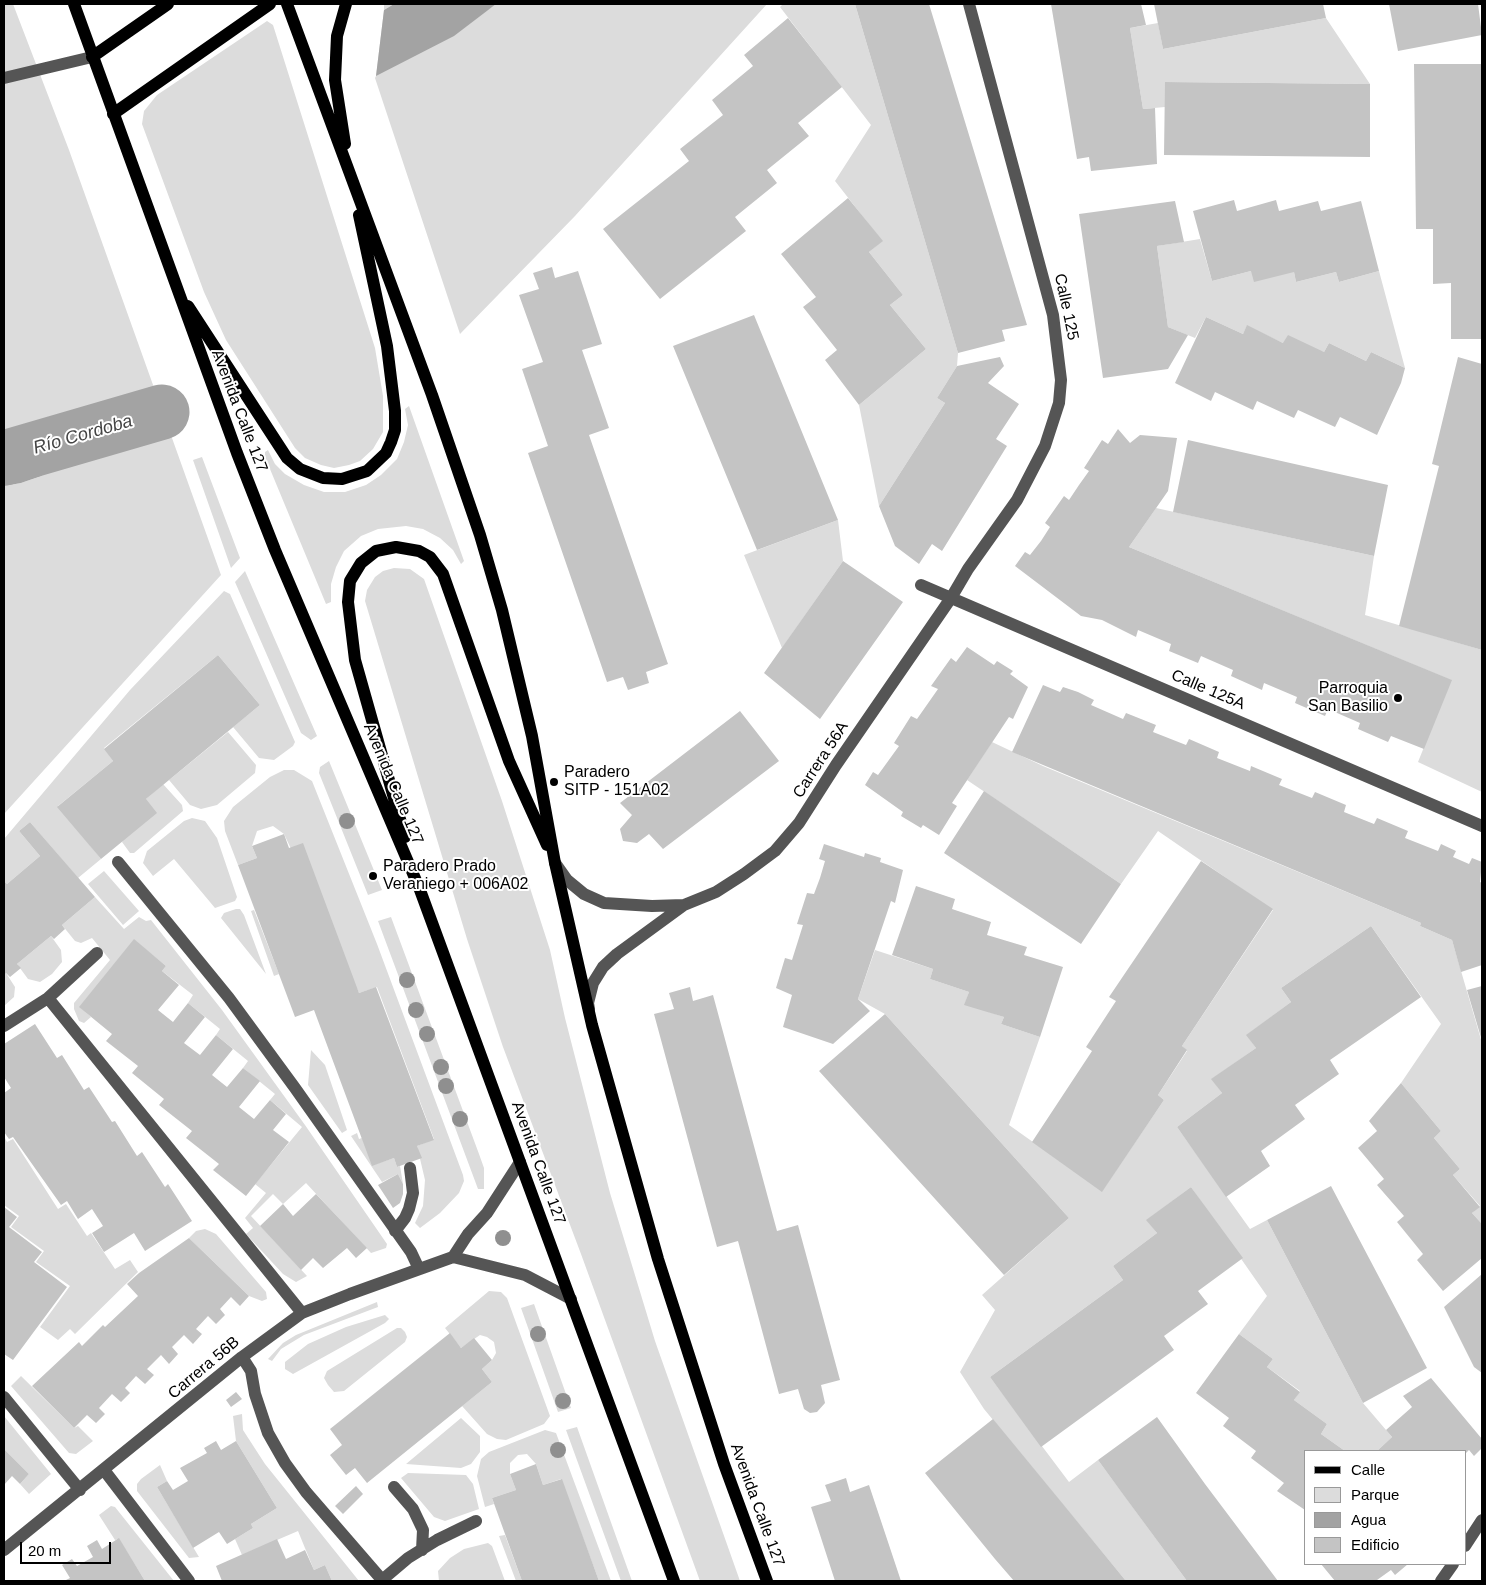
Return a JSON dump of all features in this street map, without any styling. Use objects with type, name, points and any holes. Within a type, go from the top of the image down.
[{"type":"main road","name":"Avenida Calle 127","points":[[74,4],[175,285],[275,550],[420,890],[674,1581]]},
{"type":"main road","points":[[92,57],[168,4]]},
{"type":"main road","points":[[113,114],[270,4]]},
{"type":"main road","name":"Avenida Calle 127","points":[[287,4],[432,395],[480,535],[502,610],[532,736],[555,863],[592,1025],[658,1259],[724,1464],[767,1581]]},
{"type":"main road","points":[[175,285],[287,458],[300,469],[323,478],[342,479],[367,471],[386,453],[395,430],[395,411],[387,346],[350,174],[335,80],[337,36],[346,4]]},
{"type":"main road","points":[[420,890],[355,660],[350,628],[348,602],[350,581],[361,563],[368,556],[383,549],[396,547],[419,551],[430,557],[443,574],[509,761],[555,863]]},
{"type":"street","name":"Calle 125","points":[[951,598],[968,569],[1017,500],[1045,446],[1059,403],[1062,380],[1053,316],[969,4]]},
{"type":"street","points":[[4,78],[92,57]]},
{"type":"street","name":"Calle 125A","points":[[921,585],[1482,826]]},
{"type":"street","name":"Carrera 56A","points":[[592,1025],[588,1003],[593,983],[603,967],[634,939],[684,905],[716,892],[775,851],[793,830],[951,598]]},
{"type":"street","points":[[118,862],[234,1006],[395,1231],[420,1269]]},
{"type":"street","name":"Carrera 56A","points":[[555,863],[567,880],[584,894],[604,903],[652,906],[684,905]]},
{"type":"street","points":[[4,1026],[48,998],[97,953]]},
{"type":"street","points":[[48,998],[302,1314]]},
{"type":"street","points":[[520,1162],[487,1214],[468,1234],[453,1258],[525,1275],[571,1299]]},
{"type":"street","points":[[395,1231],[405,1218],[413,1194],[410,1168]]},
{"type":"street","name":"Carrera 56B","points":[[4,1550],[242,1357],[302,1314],[453,1258]]},
{"type":"street","points":[[242,1357],[251,1371],[255,1394],[268,1433],[285,1463],[306,1492],[382,1581],[422,1550],[449,1533],[476,1521]]},
{"type":"street","points":[[4,1396],[80,1490]]},
{"type":"street","points":[[104,1470],[189,1581]]},
{"type":"street","points":[[394,1487],[413,1509],[423,1530],[422,1550]]},
{"type":"street","points":[[1466,1544],[1482,1520]]},
{"type":"street","points":[[1441,1581],[1452,1565]]},
{"type":"green space","points":[[4,4],[13,4],[69,150],[221,575],[4,814],[4,486],[21,483],[41,476],[51,469],[91,460],[166,435],[149,388],[84,420],[18,433],[4,439]]},
{"type":"green space","points":[[384,4],[394,4],[384,10]]},
{"type":"green space","points":[[496,4],[767,4],[575,216],[460,334],[375,78],[384,10],[489,9]]},
{"type":"green space","points":[[783,4],[855,4],[958,353],[957,366],[937,398],[945,403],[879,506],[859,405],[926,349],[890,305],[903,295],[869,252],[882,241],[835,181],[871,125],[780,7]]},
{"type":"green space","points":[[1326,18],[1370,84],[1165,82],[1165,107],[1143,109],[1130,28],[1158,23],[1163,49]]},
{"type":"green space","points":[[267,21],[273,25],[375,348],[383,396],[383,432],[373,449],[360,461],[334,468],[305,458],[295,448],[226,340],[204,292],[142,124],[144,111],[157,95]]},
{"type":"green space","points":[[1200,239],[1212,281],[1251,271],[1294,272],[1296,282],[1336,272],[1339,282],[1379,271],[1405,368],[1371,352],[1366,361],[1329,343],[1324,352],[1283,343],[1247,326],[1243,334],[1206,317],[1195,338],[1168,327],[1157,246]]},
{"type":"green space","points":[[409,406],[464,561],[461,564],[453,550],[440,538],[423,529],[406,526],[378,529],[361,536],[344,551],[336,567],[331,584],[331,602],[326,604],[265,457],[265,452],[268,450],[275,464],[285,474],[304,485],[324,492],[345,492],[366,485],[381,475],[397,459],[408,425],[405,409]]},
{"type":"green space","points":[[202,457],[240,558],[231,568],[193,460]]},
{"type":"green space","points":[[1156,508],[1374,556],[1365,615],[1482,650],[1482,792],[1418,762],[1451,680],[1129,547]]},
{"type":"green space","points":[[838,520],[843,561],[782,648],[744,555]]},
{"type":"green space","points":[[394,568],[410,569],[424,579],[502,801],[550,950],[565,1018],[610,1193],[655,1341],[740,1581],[700,1581],[581,1254],[503,1047],[467,939],[365,601],[367,590],[375,577],[383,571]]},
{"type":"green space","points":[[245,571],[317,736],[311,740],[301,733],[235,582]]},
{"type":"green space","points":[[224,591],[230,594],[295,742],[293,746],[274,760],[259,758],[233,727],[260,705],[218,655],[104,748],[113,761],[58,806],[101,859],[78,878],[30,822],[19,831],[40,856],[7,884],[4,881],[4,839],[130,690]]},
{"type":"green space","points":[[228,732],[256,765],[255,773],[217,805],[201,809],[190,805],[169,780]]},
{"type":"green space","points":[[992,742],[1043,766],[1421,923],[1420,926],[1452,940],[1482,1043],[1482,1224],[1472,1213],[1480,1206],[1453,1175],[1460,1169],[1434,1138],[1441,1131],[1401,1083],[1441,1024],[1371,926],[1281,988],[1291,1002],[1247,1035],[1256,1048],[1212,1079],[1222,1093],[1177,1127],[1250,1229],[1267,1220],[1363,1403],[1392,1437],[1378,1450],[1344,1450],[1321,1434],[1327,1424],[1294,1400],[1300,1391],[1267,1367],[1273,1359],[1239,1334],[1267,1296],[1191,1187],[1147,1220],[1157,1233],[1113,1266],[1123,1280],[990,1377],[1069,1482],[1098,1460],[1187,1581],[1126,1581],[984,1409],[960,1372],[995,1310],[982,1295],[1069,1218],[885,1014],[858,999],[875,950],[933,969],[930,979],[969,992],[965,1004],[1004,1017],[1001,1024],[1040,1037],[1009,1125],[1102,1191],[1164,1100],[1158,1095],[1187,1051],[1182,1046],[1273,910],[1158,831],[1121,884],[967,780]]},
{"type":"green space","points":[[329,761],[382,890],[368,895],[319,773],[320,767]]},
{"type":"green space","points":[[284,770],[294,770],[312,781],[377,944],[463,1175],[464,1181],[459,1193],[440,1213],[420,1228],[415,1223],[423,1206],[425,1180],[417,1146],[434,1139],[377,987],[359,993],[284,834],[273,826],[257,831],[252,846],[257,858],[238,865],[225,831],[224,821],[233,807],[270,777]]},
{"type":"green space","points":[[163,784],[182,805],[183,811],[134,853],[130,853],[122,842],[146,799]]},
{"type":"green space","points":[[192,818],[205,821],[217,838],[237,897],[235,901],[215,908],[174,859],[153,876],[143,863],[147,851],[184,821]]},
{"type":"green space","points":[[104,871],[139,911],[123,925],[88,884]]},
{"type":"green space","points":[[95,897],[124,929],[139,917],[146,921],[151,920],[222,1010],[305,1125],[387,1244],[386,1248],[371,1253],[306,1183],[283,1204],[273,1194],[251,1216],[307,1276],[296,1282],[283,1274],[246,1234],[253,1228],[245,1218],[266,1193],[255,1184],[302,1127],[270,1100],[275,1094],[243,1068],[248,1061],[216,1035],[220,1029],[188,1003],[193,995],[162,971],[166,966],[134,940],[80,1007],[91,1017],[84,1023],[79,1021],[74,1009],[74,1003],[110,960],[92,938],[81,943],[75,941],[62,925]]},
{"type":"green space","points":[[240,909],[244,915],[266,974],[221,918],[224,913]]},
{"type":"green space","points":[[254,910],[279,974],[274,976],[251,911]]},
{"type":"green space","points":[[391,917],[484,1168],[484,1189],[478,1189],[378,921]]},
{"type":"green space","points":[[51,936],[61,950],[62,962],[52,974],[40,982],[28,979],[17,964]]},
{"type":"green space","points":[[6,973],[15,987],[14,997],[4,1006],[4,976]]},
{"type":"green space","points":[[311,1050],[325,1065],[347,1130],[342,1133],[308,1085]]},
{"type":"green space","points":[[357,1133],[359,1139],[362,1138],[373,1165],[394,1158],[397,1167],[400,1166],[403,1184],[398,1174],[382,1182],[351,1136]]},
{"type":"green space","points":[[4,1136],[7,1142],[13,1139],[58,1209],[66,1204],[87,1236],[91,1233],[115,1269],[130,1260],[138,1272],[75,1334],[70,1329],[58,1340],[40,1327],[70,1286],[36,1262],[44,1251],[11,1227],[19,1216],[4,1205]]},
{"type":"green space","points":[[205,1229],[216,1234],[266,1292],[267,1299],[262,1301],[249,1296],[189,1238],[196,1231]]},
{"type":"green space","points":[[489,1291],[501,1292],[507,1298],[550,1416],[544,1424],[506,1440],[497,1439],[487,1434],[462,1406],[492,1382],[482,1369],[492,1360],[496,1353],[494,1342],[480,1335],[461,1348],[445,1328]]},
{"type":"green space","points":[[377,1302],[378,1307],[304,1335],[281,1349],[272,1361],[268,1359],[283,1343],[296,1335]]},
{"type":"green space","points":[[534,1304],[571,1408],[558,1412],[521,1308]]},
{"type":"green space","points":[[385,1315],[389,1319],[385,1323],[293,1374],[285,1369],[285,1362],[308,1344],[346,1327]]},
{"type":"green space","points":[[397,1328],[401,1328],[405,1332],[407,1337],[405,1342],[344,1391],[334,1392],[324,1378],[327,1371]]},
{"type":"green space","points":[[21,1376],[74,1428],[78,1426],[93,1441],[76,1454],[69,1453],[11,1386]]},
{"type":"green space","points":[[242,1414],[243,1430],[265,1464],[359,1581],[332,1581],[325,1565],[314,1570],[298,1531],[242,1555],[235,1539],[253,1528],[251,1524],[277,1508],[236,1441],[233,1416]]},
{"type":"green space","points":[[4,1416],[51,1474],[29,1494],[20,1484],[29,1474],[4,1449]]},
{"type":"green space","points":[[461,1418],[480,1436],[480,1452],[471,1464],[461,1468],[406,1464]]},
{"type":"green space","points":[[577,1427],[632,1581],[621,1581],[566,1430]]},
{"type":"green space","points":[[545,1430],[556,1433],[611,1581],[599,1581],[561,1479],[543,1485],[536,1464],[527,1454],[518,1455],[510,1463],[510,1474],[516,1490],[492,1498],[494,1504],[485,1507],[477,1476],[481,1459],[489,1452]]},
{"type":"green space","points":[[160,1465],[167,1481],[157,1487],[199,1557],[189,1558],[137,1491],[137,1484],[141,1479]]},
{"type":"green space","points":[[408,1473],[466,1475],[473,1484],[479,1509],[445,1521],[434,1517],[401,1478]]},
{"type":"green space","points":[[111,1506],[115,1507],[174,1581],[145,1581],[119,1539],[115,1540],[99,1515]]},
{"type":"green space","points":[[505,1535],[522,1581],[516,1581],[499,1536]]},
{"type":"green space","points":[[488,1543],[492,1546],[505,1581],[439,1581],[438,1571],[450,1558],[464,1549]]},
{"type":"water","points":[[394,4],[496,4],[454,36],[376,76],[384,10]]},
{"type":"water","points":[[149,388],[166,435],[91,460],[51,469],[41,476],[21,483],[4,486],[4,439],[18,433],[84,420]]},
{"type":"building","points":[[855,4],[929,4],[1027,325],[1002,330],[1005,341],[958,353]]},
{"type":"building","points":[[1051,4],[1141,4],[1146,25],[1130,28],[1143,109],[1155,108],[1157,164],[1091,171],[1089,157],[1077,159]]},
{"type":"building","points":[[1154,4],[1323,4],[1326,18],[1163,49]]},
{"type":"building","points":[[1389,4],[1478,4],[1482,35],[1398,51]]},
{"type":"building","points":[[788,18],[842,87],[798,123],[809,136],[767,170],[777,183],[735,217],[746,231],[660,299],[603,229],[689,161],[680,149],[723,115],[712,100],[753,66],[744,55]]},
{"type":"building","points":[[1414,64],[1482,64],[1482,339],[1451,339],[1451,283],[1433,284],[1433,229],[1416,229]]},
{"type":"building","points":[[1165,82],[1370,84],[1370,157],[1164,155]]},
{"type":"building","points":[[848,198],[883,241],[869,252],[903,295],[890,305],[926,349],[859,405],[825,360],[837,350],[803,307],[816,297],[781,254]]},
{"type":"building","points":[[1234,200],[1237,211],[1276,200],[1279,211],[1318,201],[1321,211],[1361,201],[1379,271],[1339,282],[1336,272],[1296,282],[1294,272],[1254,282],[1251,271],[1212,281],[1193,211]]},
{"type":"building","points":[[1175,201],[1184,242],[1157,246],[1168,327],[1188,335],[1168,369],[1103,378],[1079,214]]},
{"type":"building","points":[[552,267],[555,278],[578,271],[602,344],[582,350],[609,428],[589,435],[668,664],[646,672],[649,683],[628,690],[623,677],[607,682],[528,453],[548,446],[522,369],[543,362],[519,295],[539,289],[533,273]]},
{"type":"building","points":[[754,315],[838,520],[757,550],[673,346]]},
{"type":"building","points":[[1206,317],[1243,334],[1247,325],[1283,343],[1288,335],[1324,352],[1329,343],[1366,361],[1371,352],[1405,368],[1401,383],[1377,435],[1340,417],[1335,427],[1298,410],[1294,418],[1257,401],[1253,410],[1215,392],[1211,401],[1175,383]]},
{"type":"building","points":[[1000,357],[1004,366],[988,383],[1019,404],[996,439],[1007,446],[942,551],[932,544],[919,564],[895,546],[879,506],[945,403],[937,398],[957,366]]},
{"type":"building","points":[[1458,357],[1482,364],[1482,650],[1399,626],[1439,466],[1432,464]]},
{"type":"building","points":[[1118,429],[1130,443],[1140,435],[1177,438],[1168,491],[1129,547],[1452,680],[1424,749],[1391,736],[1388,742],[1358,729],[1360,723],[1328,709],[1325,716],[1295,703],[1297,697],[1264,683],[1262,690],[1231,676],[1233,670],[1201,656],[1198,663],[1169,651],[1171,644],[1138,630],[1136,637],[1102,620],[1081,616],[1015,566],[1025,552],[1030,555],[1041,541],[1050,527],[1045,523],[1064,496],[1069,500],[1089,471],[1084,468],[1102,440],[1108,444]]},
{"type":"building","points":[[1188,440],[1388,485],[1374,556],[1173,512]]},
{"type":"building","points":[[843,561],[903,602],[820,719],[764,673]]},
{"type":"building","points":[[967,647],[994,665],[997,661],[1013,671],[1010,674],[1028,687],[1013,719],[1009,717],[952,803],[957,806],[939,835],[923,825],[921,828],[901,816],[903,812],[865,785],[873,772],[878,775],[899,746],[894,743],[911,716],[917,719],[938,689],[931,686],[951,658],[956,662]]},
{"type":"building","points":[[218,655],[260,705],[146,799],[157,813],[101,859],[57,807],[113,761],[104,749]]},
{"type":"building","points":[[1043,685],[1060,692],[1063,687],[1078,692],[1094,700],[1091,705],[1123,719],[1126,713],[1156,725],[1153,732],[1186,745],[1189,739],[1219,752],[1217,758],[1250,771],[1251,766],[1282,779],[1279,785],[1312,798],[1315,792],[1346,805],[1344,812],[1374,824],[1377,818],[1408,831],[1405,838],[1438,851],[1441,844],[1456,851],[1453,857],[1469,864],[1472,858],[1482,862],[1480,882],[1482,883],[1482,965],[1461,972],[1452,940],[1420,926],[1421,923],[1012,752]]},
{"type":"building","points":[[740,711],[779,761],[663,849],[649,834],[637,843],[623,841],[620,829],[632,815],[620,803]]},
{"type":"building","points":[[984,791],[1121,884],[1081,944],[944,853]]},
{"type":"building","points":[[30,822],[95,897],[62,925],[65,929],[54,939],[51,936],[17,964],[21,968],[10,977],[6,973],[4,976],[4,881],[7,884],[40,856],[19,831]]},
{"type":"building","points":[[284,834],[289,848],[303,843],[359,993],[376,987],[434,1140],[417,1146],[422,1158],[397,1167],[394,1158],[372,1166],[314,1010],[295,1017],[238,865],[257,858],[252,846]]},
{"type":"building","points":[[824,844],[864,857],[865,853],[881,858],[880,862],[903,870],[895,903],[891,901],[858,999],[870,1011],[833,1044],[783,1027],[792,995],[776,988],[785,958],[792,960],[803,925],[797,924],[807,893],[814,894],[820,878],[825,861],[819,859]]},
{"type":"building","points":[[1201,861],[1273,909],[1182,1046],[1187,1050],[1158,1095],[1164,1100],[1102,1192],[1032,1142],[1092,1051],[1086,1047],[1116,1001],[1109,997]]},
{"type":"building","points":[[916,886],[955,899],[952,909],[991,922],[987,935],[1027,947],[1024,955],[1063,967],[1040,1037],[1001,1024],[1004,1017],[964,1005],[969,992],[930,979],[933,969],[892,955]]},
{"type":"building","points":[[1371,926],[1421,997],[1330,1060],[1339,1074],[1295,1105],[1305,1119],[1261,1151],[1270,1166],[1226,1197],[1177,1127],[1222,1093],[1211,1079],[1256,1048],[1246,1035],[1291,1002],[1281,988]]},
{"type":"building","points":[[134,939],[166,966],[162,971],[179,985],[158,1010],[173,1022],[188,1003],[205,1017],[184,1043],[200,1055],[216,1035],[233,1049],[212,1075],[227,1087],[243,1068],[260,1081],[239,1107],[254,1119],[270,1100],[286,1114],[273,1130],[289,1142],[246,1196],[213,1170],[219,1164],[186,1138],[192,1131],[159,1105],[164,1099],[132,1073],[138,1066],[106,1041],[112,1034],[79,1007]]},
{"type":"building","points":[[1482,986],[1482,1041],[1467,990]]},
{"type":"building","points":[[690,987],[693,1001],[713,995],[777,1231],[798,1225],[840,1380],[821,1385],[825,1403],[817,1412],[810,1413],[804,1409],[798,1389],[779,1394],[738,1241],[717,1247],[654,1014],[674,1009],[669,993]]},
{"type":"building","points":[[885,1014],[1069,1218],[1004,1275],[819,1071]]},
{"type":"building","points":[[35,1024],[57,1058],[62,1055],[84,1090],[89,1087],[112,1122],[115,1121],[137,1156],[142,1152],[165,1187],[168,1184],[192,1221],[145,1251],[134,1233],[104,1252],[92,1233],[103,1226],[92,1209],[78,1219],[67,1201],[61,1205],[13,1137],[9,1139],[4,1132],[4,1093],[11,1088],[4,1077],[4,1044]]},
{"type":"building","points":[[1401,1083],[1441,1131],[1434,1138],[1460,1169],[1453,1175],[1480,1207],[1472,1213],[1482,1224],[1482,1258],[1443,1291],[1417,1260],[1423,1254],[1397,1222],[1404,1216],[1377,1185],[1384,1179],[1358,1148],[1377,1131],[1369,1121]]},
{"type":"building","points":[[398,1174],[403,1184],[403,1194],[400,1203],[393,1208],[378,1185]]},
{"type":"building","points":[[1331,1186],[1427,1368],[1363,1403],[1267,1220]]},
{"type":"building","points":[[1191,1187],[1243,1258],[1198,1291],[1208,1304],[1164,1336],[1174,1350],[1041,1447],[990,1377],[1123,1280],[1113,1266],[1157,1233],[1146,1220]]},
{"type":"building","points":[[316,1194],[367,1248],[356,1258],[347,1248],[323,1268],[313,1258],[301,1270],[260,1226],[283,1204],[293,1216]]},
{"type":"building","points":[[4,1207],[17,1217],[9,1227],[42,1252],[34,1262],[67,1287],[13,1360],[4,1354]]},
{"type":"building","points":[[189,1238],[249,1296],[240,1306],[231,1297],[220,1309],[225,1315],[216,1324],[208,1316],[196,1329],[202,1334],[193,1344],[184,1335],[172,1347],[178,1354],[169,1364],[161,1355],[147,1369],[154,1375],[145,1384],[136,1376],[125,1388],[130,1393],[121,1402],[112,1394],[99,1408],[105,1414],[96,1423],[87,1415],[74,1428],[32,1386],[79,1342],[82,1346],[103,1325],[105,1327],[138,1296],[127,1284],[139,1273]]},
{"type":"building","points":[[1482,1274],[1482,1373],[1474,1367],[1444,1307]]},
{"type":"building","points":[[450,1333],[461,1348],[474,1338],[492,1360],[482,1369],[492,1382],[367,1483],[355,1468],[346,1475],[330,1455],[342,1445],[330,1429]]},
{"type":"building","points":[[1239,1334],[1273,1359],[1267,1367],[1300,1392],[1294,1400],[1327,1424],[1321,1434],[1344,1450],[1304,1450],[1304,1509],[1277,1491],[1284,1483],[1251,1458],[1256,1451],[1223,1426],[1229,1418],[1196,1393]]},
{"type":"building","points":[[1431,1378],[1482,1439],[1482,1448],[1474,1456],[1469,1450],[1466,1453],[1466,1450],[1378,1450],[1392,1437],[1386,1430],[1412,1407],[1403,1396]]},
{"type":"building","points":[[236,1392],[242,1399],[231,1407],[226,1400]]},
{"type":"building","points":[[1157,1417],[1278,1581],[1187,1581],[1122,1493],[1098,1460]]},
{"type":"building","points":[[993,1419],[1126,1581],[1014,1581],[995,1559],[925,1473]]},
{"type":"building","points":[[216,1441],[221,1450],[236,1441],[277,1508],[251,1524],[253,1528],[227,1544],[219,1532],[193,1548],[157,1487],[167,1481],[173,1490],[188,1481],[180,1468],[207,1453],[204,1448]]},
{"type":"building","points":[[4,1449],[29,1474],[20,1484],[12,1476],[4,1485]]},
{"type":"building","points":[[536,1464],[543,1485],[562,1479],[599,1581],[522,1581],[492,1498],[516,1490],[510,1474]]},
{"type":"building","points":[[846,1478],[850,1492],[869,1485],[901,1581],[835,1581],[811,1507],[831,1501],[825,1485]]},
{"type":"building","points":[[356,1486],[363,1494],[343,1514],[335,1506]]},
{"type":"building","points":[[119,1538],[145,1581],[64,1581],[70,1578],[62,1565],[72,1559],[77,1566],[93,1557],[87,1546],[97,1540],[102,1549]]},
{"type":"building","points":[[277,1539],[286,1559],[305,1550],[314,1570],[325,1565],[332,1581],[222,1581],[216,1566]]},
{"type":"building","points":[[1322,1565],[1407,1565],[1395,1575],[1391,1570],[1378,1581],[1335,1581]]},
{"type":"waterway","name":"Río Cordoba","points":[[4,458],[162,412]]},
{"type":"place","name":"Parroquia San Basilio","points":[[1398,698]]},
{"type":"place","name":"Paradero SITP - 151A02","points":[[554,782]]},
{"type":"place","name":"Paradero Prado Veraniego + 006A02","points":[[373,876]]}]
